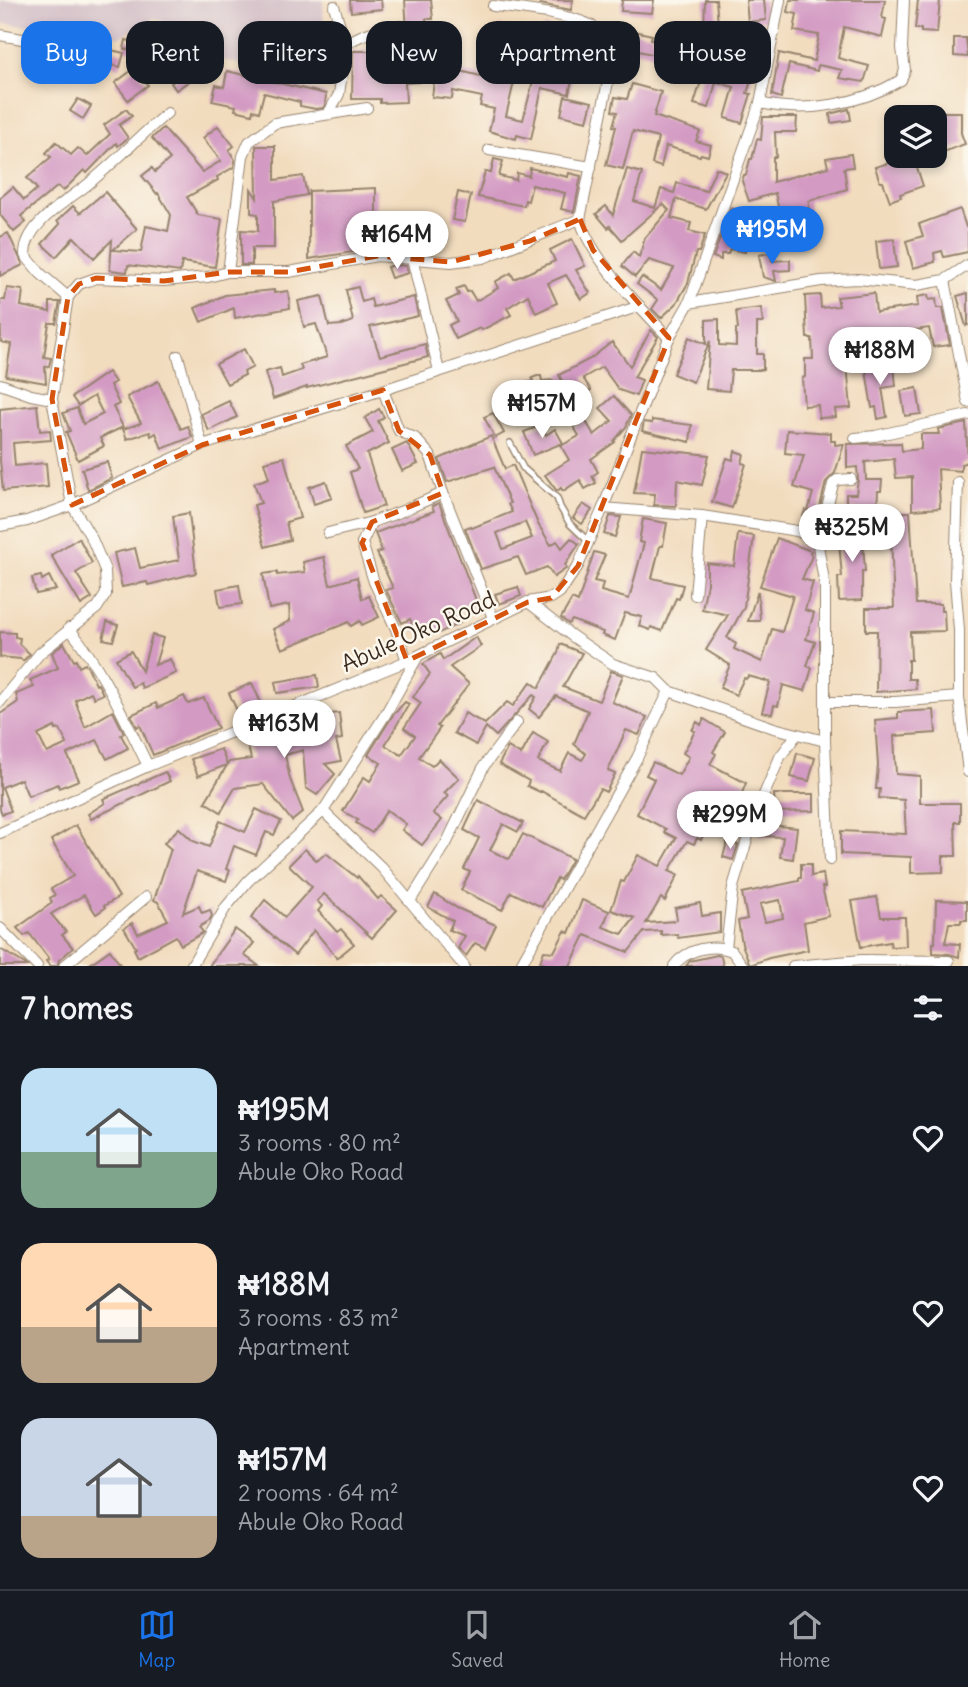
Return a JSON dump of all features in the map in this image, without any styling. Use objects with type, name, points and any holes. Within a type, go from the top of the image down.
[{"type":"street","name":"Abule Oko Road","points":[[0,833],[148,765],[407,660],[528,602],[551,598],[560,592],[578,566],[668,338],[689,303],[760,103],[780,0]]},
{"type":"street","points":[[760,103],[785,109],[820,106],[857,99],[901,80],[905,70],[902,48],[904,0]]},
{"type":"street","points":[[334,6],[338,21]]},
{"type":"street","points":[[494,6],[574,19],[592,25],[601,33],[608,46],[611,67],[580,219],[583,232],[593,250],[668,338]]},
{"type":"street","points":[[0,35],[21,39]]},
{"type":"street","points":[[328,114],[339,94],[340,84]]},
{"type":"street","points":[[228,271],[243,156],[248,142],[275,123],[367,108]]},
{"type":"street","points":[[68,297],[40,273],[25,255],[29,240],[57,205],[87,185],[167,113]]},
{"type":"street","points":[[489,150],[591,167]]},
{"type":"street","points":[[0,702],[40,653],[97,608],[106,594],[105,570],[92,539],[72,505],[52,399],[68,297],[79,284],[96,278],[164,281],[208,277],[228,271],[289,272],[377,256],[451,262],[483,258],[580,219]]},
{"type":"street","points":[[412,258],[439,371]]},
{"type":"street","points":[[689,303],[821,281],[858,279],[917,285],[945,280],[968,265]]},
{"type":"street","points":[[945,280],[968,402]]},
{"type":"street","points":[[0,526],[27,521],[72,505],[202,445],[383,390],[640,306]]},
{"type":"street","points":[[178,356],[202,445]]},
{"type":"street","points":[[0,384],[52,399]]},
{"type":"street","points":[[383,390],[399,431],[415,438],[430,455],[493,618]]},
{"type":"street","points":[[855,438],[968,415]]},
{"type":"street","points":[[830,860],[825,741],[825,587],[818,545],[833,484],[837,480],[851,479]]},
{"type":"street","points":[[958,482],[955,580],[959,630],[959,697],[968,772]]},
{"type":"street","points":[[328,533],[372,522],[443,493]]},
{"type":"street","points":[[603,508],[702,516],[797,531],[811,537],[818,545]]},
{"type":"street","points":[[695,595],[702,516]]},
{"type":"street","points":[[372,522],[362,543],[374,582],[407,660]]},
{"type":"street","points":[[528,602],[613,664],[656,678],[669,691],[825,741]]},
{"type":"street","points":[[69,628],[105,679],[148,765]]},
{"type":"street","points":[[191,966],[233,898],[323,811],[385,715],[418,655]]},
{"type":"street","points":[[520,966],[636,758],[669,691]]},
{"type":"street","points":[[827,702],[895,702],[959,697]]},
{"type":"street","points":[[410,901],[446,844],[484,766],[517,722]]},
{"type":"street","points":[[726,948],[733,887],[752,823],[780,757],[797,734]]},
{"type":"street","points":[[323,811],[382,868],[464,966]]},
{"type":"street","points":[[64,966],[146,897]]},
{"type":"street","points":[[0,928],[37,966]]},
{"type":"street","points":[[674,966],[682,956],[712,947],[732,951],[743,966]]},
{"type":"street","points":[[793,966],[862,960],[949,961]]},
{"type":"lane","points":[[510,443],[523,468],[557,498],[570,524],[588,541]]},
{"type":"highlighted area","points":[[580,219],[593,250],[669,338],[578,566],[551,598],[528,602],[407,661],[362,543],[372,522],[443,493],[430,455],[399,431],[383,390],[202,445],[72,505],[52,399],[68,297],[79,284],[96,278],[164,281],[228,272],[289,272],[377,256],[451,262],[530,241]]},
{"type":"shaded area","points":[[0,0],[323,0],[324,21],[238,21],[238,64],[224,60],[224,21],[162,21],[154,18],[149,21],[126,21],[126,34],[120,37],[112,36],[112,21],[21,21],[21,25],[0,23]]},
{"type":"building","points":[[350,0],[381,0],[382,9],[351,12]]},
{"type":"building","points":[[405,0],[431,0],[433,19],[406,21]]},
{"type":"building","points":[[540,0],[573,0],[571,10],[540,4]]},
{"type":"building","points":[[622,0],[654,0],[652,13],[621,11]]},
{"type":"building","points":[[705,0],[716,0],[718,21],[704,21]]},
{"type":"building","points":[[746,0],[764,0],[766,20],[748,21]]},
{"type":"building","points":[[790,0],[885,0],[882,18],[886,19],[882,37],[844,27],[838,58],[869,66],[864,82],[839,78],[842,70],[818,65],[817,71],[789,64],[781,98],[772,95],[779,53],[814,61],[819,35],[794,31],[797,14],[788,12]]},
{"type":"building","points":[[918,0],[940,0],[937,33],[915,29]]},
{"type":"building","points":[[640,32],[652,35],[654,55],[640,51]]},
{"type":"building","points":[[954,38],[966,38],[968,57],[954,56]]},
{"type":"building","points":[[112,50],[124,53],[120,67],[112,65]]},
{"type":"building","points":[[353,51],[366,51],[366,84],[405,84],[406,102],[380,103],[380,99],[352,99]]},
{"type":"building","points":[[227,71],[238,74],[238,84],[283,84],[326,94],[325,105],[316,109],[300,106],[300,102],[264,93],[259,112],[253,110],[252,114],[235,110],[236,106],[212,101],[216,85],[224,87]]},
{"type":"building","points":[[462,71],[476,75],[476,84],[514,84],[506,116],[523,120],[532,84],[571,84],[569,94],[542,88],[531,139],[517,135],[516,139],[489,131],[494,109],[480,106],[482,97],[453,91],[452,99],[432,97],[434,84],[462,84]]},
{"type":"building","points":[[126,75],[126,84],[148,85],[128,100],[115,83]]},
{"type":"building","points":[[172,84],[185,84],[176,90]]},
{"type":"building","points":[[632,84],[661,92],[654,116],[700,131],[696,141],[711,145],[708,156],[666,146],[661,167],[652,164],[658,138],[633,131],[623,169],[606,165],[616,127],[613,126],[617,112],[612,111],[615,97],[627,99]]},
{"type":"building","points":[[700,84],[715,84],[709,108],[694,104]]},
{"type":"building","points":[[723,84],[750,84],[747,93],[751,94],[742,123],[725,118],[734,87]]},
{"type":"building","points":[[565,96],[592,102],[587,121],[561,115]]},
{"type":"building","points":[[78,99],[91,106],[83,119],[70,111]]},
{"type":"building","points":[[126,109],[132,116],[119,125],[128,138],[118,146],[116,143],[87,173],[84,170],[63,191],[58,186],[21,216],[26,222],[14,232],[0,215],[0,198],[13,187],[24,200],[37,189],[27,178],[51,157],[46,153],[56,142],[71,155],[78,148],[87,156],[110,134],[104,125]]},
{"type":"building","points":[[849,109],[851,120],[831,123],[830,114]]},
{"type":"building","points":[[947,112],[961,112],[961,133],[965,144],[947,151]]},
{"type":"building","points":[[763,117],[797,117],[796,132],[775,132],[773,182],[828,167],[826,158],[851,154],[853,167],[844,168],[847,189],[809,201],[807,232],[775,230],[778,206],[775,193],[749,201],[742,181],[757,139],[761,140]]},
{"type":"building","points":[[218,126],[234,146],[229,150],[235,160],[234,167],[217,177],[218,180],[187,197],[198,215],[222,219],[215,267],[182,262],[180,272],[128,265],[127,272],[110,270],[112,240],[94,258],[74,237],[56,257],[42,244],[60,224],[57,221],[73,206],[80,213],[105,192],[137,229],[113,250],[141,252],[146,226],[168,231],[171,215],[158,193],[142,176],[152,168],[155,172],[170,159],[152,138],[163,128],[202,172],[221,161],[203,138]]},
{"type":"building","points":[[256,146],[275,146],[275,180],[303,176],[307,195],[274,201],[274,248],[252,248],[252,265],[241,265],[241,230],[258,231],[258,214],[251,213],[251,189],[257,198]]},
{"type":"building","points":[[494,159],[503,161],[499,176],[516,180],[517,173],[529,176],[530,168],[568,177],[569,173],[581,176],[574,212],[561,209],[565,193],[532,185],[524,206],[478,197],[485,172],[491,173]]},
{"type":"building","points":[[884,164],[884,168],[917,168],[923,186],[900,194],[901,197],[890,201],[875,167]]},
{"type":"building","points":[[716,168],[726,172],[706,209],[676,199],[671,218],[691,223],[689,231],[705,235],[699,252],[696,252],[688,283],[676,304],[661,318],[652,309],[658,300],[637,284],[642,277],[661,290],[674,268],[649,260],[635,277],[622,266],[633,252],[639,257],[645,238],[669,210],[663,204],[622,240],[596,214],[606,206],[613,215],[627,169],[642,173],[634,201],[655,208],[661,189],[674,193],[677,183],[706,191]]},
{"type":"building","points":[[376,188],[376,218],[381,218],[382,243],[365,242],[366,250],[309,259],[309,191]]},
{"type":"building","points":[[458,192],[471,195],[465,222],[452,220]]},
{"type":"building","points":[[731,208],[737,210],[728,239],[746,242],[745,252],[730,249],[728,254],[721,254],[721,260],[713,257]]},
{"type":"building","points":[[960,209],[966,227],[968,226],[968,252],[944,257],[942,251],[934,253],[935,262],[913,268],[906,241],[923,236],[919,224]]},
{"type":"building","points":[[8,233],[23,265],[0,276],[0,237]]},
{"type":"building","points":[[572,239],[585,266],[576,270],[590,293],[581,299],[566,275],[548,283],[557,303],[536,313],[528,295],[507,308],[511,315],[482,330],[480,328],[456,339],[449,325],[457,321],[446,301],[459,295],[456,289],[464,286],[476,301],[498,288],[495,282],[511,273],[514,279],[555,261],[550,250]]},
{"type":"building","points":[[894,239],[897,267],[879,269],[876,241]]},
{"type":"building","points":[[770,253],[772,261],[790,260],[790,270],[774,271],[776,281],[763,277],[759,255]]},
{"type":"building","points":[[406,266],[408,273],[391,278],[387,267]]},
{"type":"building","points":[[358,287],[362,302],[371,299],[373,307],[414,297],[418,316],[370,327],[380,356],[425,344],[428,357],[307,387],[273,399],[265,372],[280,368],[282,377],[302,370],[300,365],[327,357],[316,324],[304,327],[298,301],[322,296],[329,326],[342,325],[353,321],[346,290]]},
{"type":"building","points":[[7,288],[23,290],[21,306],[50,312],[50,302],[60,302],[56,323],[49,323],[44,357],[51,358],[49,366],[45,367],[46,383],[6,376],[11,344],[1,342],[0,300],[5,300]]},
{"type":"building","points":[[274,290],[274,293],[288,291],[290,308],[235,318],[234,308],[201,322],[195,308],[225,295]]},
{"type":"building","points":[[874,293],[876,312],[918,306],[917,297],[928,295],[929,300],[936,299],[937,308],[943,308],[950,345],[933,347],[929,328],[878,335],[880,347],[858,350],[860,363],[847,365],[851,408],[835,409],[836,417],[819,418],[818,405],[804,406],[802,378],[805,377],[805,359],[813,359],[812,338],[807,338],[805,296],[820,295],[821,308],[839,306],[837,297]]},
{"type":"building","points":[[968,293],[968,325],[966,326],[957,296]]},
{"type":"building","points":[[761,308],[763,323],[757,323],[757,354],[763,354],[763,370],[731,370],[729,391],[706,389],[710,341],[693,382],[673,374],[689,337],[706,344],[706,320],[719,319],[719,345],[736,346],[736,311]]},
{"type":"building","points":[[651,330],[658,337],[634,377],[642,380],[636,396],[619,390],[602,367],[583,378],[591,390],[562,412],[551,397],[565,387],[559,375],[590,359],[612,342],[630,366]]},
{"type":"building","points":[[244,349],[253,367],[244,372],[245,375],[227,384],[216,364]]},
{"type":"building","points":[[894,366],[896,386],[882,388],[887,417],[878,419],[876,407],[872,408],[866,370]]},
{"type":"building","points":[[108,372],[115,382],[110,385],[119,404],[113,407],[123,427],[100,438],[104,446],[78,460],[66,432],[70,431],[63,413],[77,408],[83,424],[103,414],[94,396],[78,406],[72,397]]},
{"type":"building","points":[[541,376],[542,381],[553,380],[554,384],[528,394],[513,396],[512,384],[533,382],[532,378]]},
{"type":"building","points":[[158,381],[181,429],[188,426],[192,437],[162,449],[156,433],[151,436],[150,432],[127,439],[123,429],[141,423],[127,397]]},
{"type":"building","points":[[917,388],[921,414],[905,416],[901,391]]},
{"type":"building","points":[[614,396],[631,415],[615,442],[591,459],[598,472],[592,476],[596,483],[585,489],[580,480],[563,491],[561,488],[557,491],[545,475],[569,460],[561,446],[579,436],[574,427],[585,420],[594,435],[612,421],[600,408]]},
{"type":"building","points":[[229,401],[237,417],[209,431],[201,414]]},
{"type":"building","points":[[37,405],[40,431],[50,430],[51,440],[13,443],[15,466],[46,463],[48,487],[3,491],[0,409]]},
{"type":"building","points":[[379,409],[384,417],[378,421],[389,443],[367,454],[384,506],[363,513],[350,472],[358,469],[346,446],[373,432],[365,418]]},
{"type":"building","points":[[493,413],[504,433],[495,438],[484,417]]},
{"type":"building","points":[[652,420],[692,425],[690,442],[642,431],[644,422],[652,423]]},
{"type":"building","points":[[966,423],[968,462],[961,464],[961,471],[938,469],[940,508],[912,510],[912,477],[896,478],[894,459],[865,462],[866,480],[882,480],[877,509],[846,509],[846,494],[856,494],[858,479],[857,467],[847,468],[847,444],[901,443],[902,451],[921,449],[921,434],[939,434],[938,429]]},
{"type":"building","points":[[542,425],[546,435],[555,429],[563,443],[533,455],[524,432]]},
{"type":"building","points":[[787,430],[831,433],[831,441],[835,441],[835,445],[844,444],[835,473],[826,482],[816,523],[802,519],[805,510],[808,511],[813,493],[794,487],[804,455],[785,453]]},
{"type":"building","points":[[491,436],[505,469],[513,465],[538,524],[551,545],[557,541],[562,548],[571,538],[579,544],[565,565],[567,568],[554,577],[547,567],[526,575],[518,557],[481,569],[465,528],[472,528],[512,512],[508,504],[510,503],[494,467],[447,482],[439,459]],"holes":[[[525,522],[532,538],[503,549],[497,533]]]},
{"type":"building","points":[[407,443],[418,464],[402,471],[392,450]]},
{"type":"building","points":[[642,448],[709,455],[702,485],[677,480],[676,506],[654,505],[655,494],[634,493]]},
{"type":"building","points":[[735,451],[744,454],[742,463],[746,464],[732,508],[712,502],[727,458],[733,460]]},
{"type":"building","points":[[284,457],[300,518],[286,522],[290,540],[265,547],[254,505],[261,503],[254,483],[269,478],[264,462]]},
{"type":"building","points":[[107,462],[112,478],[88,490],[82,469]]},
{"type":"building","points":[[326,481],[332,498],[314,504],[309,487]]},
{"type":"building","points":[[439,503],[477,603],[455,612],[460,623],[439,633],[435,624],[416,632],[410,619],[402,623],[386,590],[393,588],[377,553],[382,551],[375,533],[434,511],[432,506]]},
{"type":"building","points":[[583,504],[592,510],[582,524],[573,518]]},
{"type":"building","points":[[890,512],[910,512],[916,604],[941,604],[945,631],[910,632],[911,660],[908,660],[908,679],[915,679],[916,689],[876,692],[877,631],[866,631],[866,608],[894,608]]},
{"type":"building","points":[[189,513],[196,573],[148,585],[147,582],[122,587],[114,553],[135,548],[140,568],[179,560],[173,516]]},
{"type":"building","points":[[610,516],[621,517],[615,537],[604,534]]},
{"type":"building","points":[[643,519],[667,523],[663,546],[660,546],[652,578],[683,585],[679,599],[676,598],[662,631],[639,626],[642,617],[625,613],[615,640],[602,635],[603,632],[572,620],[569,624],[561,618],[572,599],[578,602],[594,552],[605,555],[594,581],[603,583],[601,591],[629,599],[644,543],[639,542]]},
{"type":"building","points":[[865,528],[862,600],[839,601],[838,577],[842,577],[838,529]]},
{"type":"building","points":[[738,534],[754,536],[744,607],[727,638],[736,644],[734,649],[762,662],[772,629],[782,632],[793,596],[760,586],[777,538],[811,551],[812,556],[802,579],[813,582],[805,610],[814,613],[806,639],[815,642],[807,666],[812,668],[805,691],[783,685],[778,706],[774,705],[772,714],[762,712],[770,682],[748,676],[744,678],[736,695],[720,688],[730,665],[706,650],[728,615],[702,609],[707,584],[707,563],[734,566]]},
{"type":"building","points":[[79,538],[92,563],[76,573],[92,598],[81,605],[51,555]]},
{"type":"building","points":[[324,557],[330,585],[357,577],[362,599],[369,596],[379,617],[362,625],[360,621],[351,626],[349,622],[282,649],[273,629],[290,621],[289,605],[269,609],[263,574],[305,572],[303,562]]},
{"type":"building","points":[[41,576],[42,580],[49,576],[56,590],[36,594],[32,578]]},
{"type":"building","points":[[239,585],[242,604],[220,607],[217,589]]},
{"type":"building","points":[[518,587],[521,596],[499,604],[495,594]]},
{"type":"building","points":[[758,591],[760,621],[748,621]]},
{"type":"building","points":[[107,622],[118,625],[113,641],[103,639]]},
{"type":"building","points":[[0,632],[15,633],[15,637],[20,638],[19,644],[30,654],[23,661],[0,657]]},
{"type":"building","points":[[152,635],[163,638],[155,665],[170,659],[176,673],[142,688],[140,683],[132,687],[116,659],[131,651],[142,671]]},
{"type":"building","points":[[476,637],[481,646],[450,667],[469,684],[437,726],[440,728],[419,757],[432,766],[439,759],[459,778],[444,793],[448,796],[433,813],[442,820],[422,845],[402,830],[406,824],[387,810],[372,833],[343,811],[364,777],[370,781],[381,763],[368,755],[393,715],[405,702],[409,704],[385,745],[401,755],[415,736],[404,728],[421,703],[413,697],[430,674],[423,664],[440,654],[443,660]]},
{"type":"building","points":[[64,643],[79,667],[85,664],[89,669],[103,694],[94,698],[91,692],[75,700],[85,727],[113,711],[128,748],[107,759],[97,740],[67,754],[79,780],[59,788],[58,784],[28,796],[21,779],[2,787],[11,811],[2,814],[0,714],[18,702],[16,694],[34,687],[30,680],[58,668],[52,653]],"holes":[[[55,727],[56,730],[60,729],[67,744],[47,753],[38,735]]]},
{"type":"building","points":[[560,644],[582,653],[563,687],[599,701],[611,671],[623,675],[612,702],[647,717],[639,735],[626,730],[608,771],[615,774],[606,792],[600,789],[584,815],[527,786],[529,781],[499,764],[508,747],[521,755],[533,733],[548,742],[538,761],[560,771],[569,753],[582,760],[586,754],[574,744],[588,711],[556,696],[539,717],[529,709],[536,697],[533,695],[496,736],[486,727],[476,745],[454,733],[465,713],[485,724],[507,702],[513,706],[531,682],[539,688]]},
{"type":"building","points":[[317,675],[319,687],[277,693],[275,682]]},
{"type":"building","points":[[252,683],[261,703],[238,713],[229,693]]},
{"type":"building","points":[[184,696],[188,704],[204,698],[218,728],[153,755],[140,725],[137,727],[131,715],[156,703],[158,708]]},
{"type":"building","points":[[313,707],[314,710],[320,708],[320,715],[339,713],[342,739],[336,740],[341,761],[325,764],[335,774],[317,795],[306,788],[303,750],[285,755],[290,779],[303,812],[292,821],[263,784],[235,788],[221,812],[205,802],[229,762],[251,759],[245,735],[270,728],[271,724]]},
{"type":"building","points":[[934,710],[936,733],[894,736],[896,774],[920,776],[920,803],[960,803],[960,822],[955,822],[956,856],[943,856],[943,872],[911,873],[911,857],[841,854],[841,831],[906,834],[904,800],[879,798],[880,789],[876,789],[878,765],[875,720],[898,718],[898,712]]},
{"type":"building","points":[[704,719],[725,732],[713,752],[716,754],[710,764],[746,783],[734,813],[741,816],[741,822],[738,829],[720,823],[725,808],[695,799],[687,816],[708,824],[701,840],[697,838],[694,844],[687,841],[669,871],[678,875],[665,901],[661,898],[646,923],[675,921],[675,908],[700,903],[702,916],[720,913],[720,932],[678,938],[677,934],[661,935],[661,931],[644,932],[628,952],[585,935],[570,966],[549,966],[540,962],[544,951],[554,952],[565,931],[569,933],[582,900],[609,911],[603,927],[622,934],[635,918],[611,910],[621,881],[624,882],[638,855],[660,866],[676,838],[664,832],[666,829],[637,814],[654,779],[646,775],[653,762],[679,775],[689,757],[683,753],[695,731],[692,730],[697,722],[701,725]]},
{"type":"building","points":[[221,749],[227,765],[198,776],[191,759]]},
{"type":"building","points":[[797,753],[815,758],[809,781],[791,777]]},
{"type":"building","points":[[165,772],[170,781],[91,819],[88,814],[105,803],[103,799]]},
{"type":"building","points":[[774,794],[814,794],[814,811],[775,812]]},
{"type":"building","points":[[478,800],[523,823],[518,832],[503,824],[490,850],[508,859],[523,834],[572,859],[560,880],[557,878],[542,907],[511,892],[502,910],[461,890],[470,872],[464,869],[479,838],[464,830]]},
{"type":"building","points":[[256,809],[281,821],[274,835],[266,832],[256,855],[234,846],[226,869],[230,870],[226,881],[197,871],[183,913],[199,906],[202,913],[210,910],[212,916],[209,921],[199,927],[203,932],[181,945],[176,936],[138,957],[134,949],[136,948],[124,928],[132,923],[138,934],[168,920],[158,902],[154,900],[171,849],[164,843],[179,828],[193,841],[209,847],[220,821],[245,832]]},
{"type":"building","points":[[761,824],[797,828],[793,859],[780,857],[783,837],[760,836]]},
{"type":"building","points":[[76,825],[119,897],[96,914],[84,895],[51,914],[66,932],[62,935],[73,948],[59,960],[57,966],[50,966],[46,961],[49,959],[29,933],[24,936],[17,928],[52,903],[50,898],[55,895],[51,889],[73,876],[51,840]]},
{"type":"building","points":[[727,842],[738,845],[733,860],[723,857]]},
{"type":"building","points":[[305,849],[317,861],[326,853],[357,878],[358,876],[378,899],[381,896],[397,910],[372,938],[324,894],[317,901],[322,906],[318,911],[337,932],[341,929],[354,944],[337,958],[314,930],[295,955],[251,918],[265,900],[285,917],[312,887],[289,865]]},
{"type":"building","points":[[801,864],[811,864],[811,876],[823,874],[825,887],[822,887],[829,916],[804,922],[808,950],[750,965],[742,944],[738,921],[747,919],[742,893],[799,881]],"holes":[[[780,900],[783,918],[765,922],[760,904]]]},
{"type":"building","points":[[435,894],[457,908],[496,925],[485,948],[475,943],[466,956],[458,948],[465,936],[449,930],[453,921],[428,907]]},
{"type":"building","points":[[877,897],[881,917],[905,917],[906,946],[891,947],[890,942],[861,947],[852,901]]},
{"type":"building","points":[[936,900],[967,901],[967,920],[949,923],[945,943],[960,944],[959,957],[933,953]]},
{"type":"building","points":[[235,929],[254,943],[244,955],[259,966],[209,966]]},
{"type":"building","points":[[0,949],[25,964],[27,966],[0,966]]},
{"type":"building","points":[[110,950],[121,966],[87,966]]},
{"type":"building","points":[[721,956],[723,966],[686,966],[690,961]]}]
